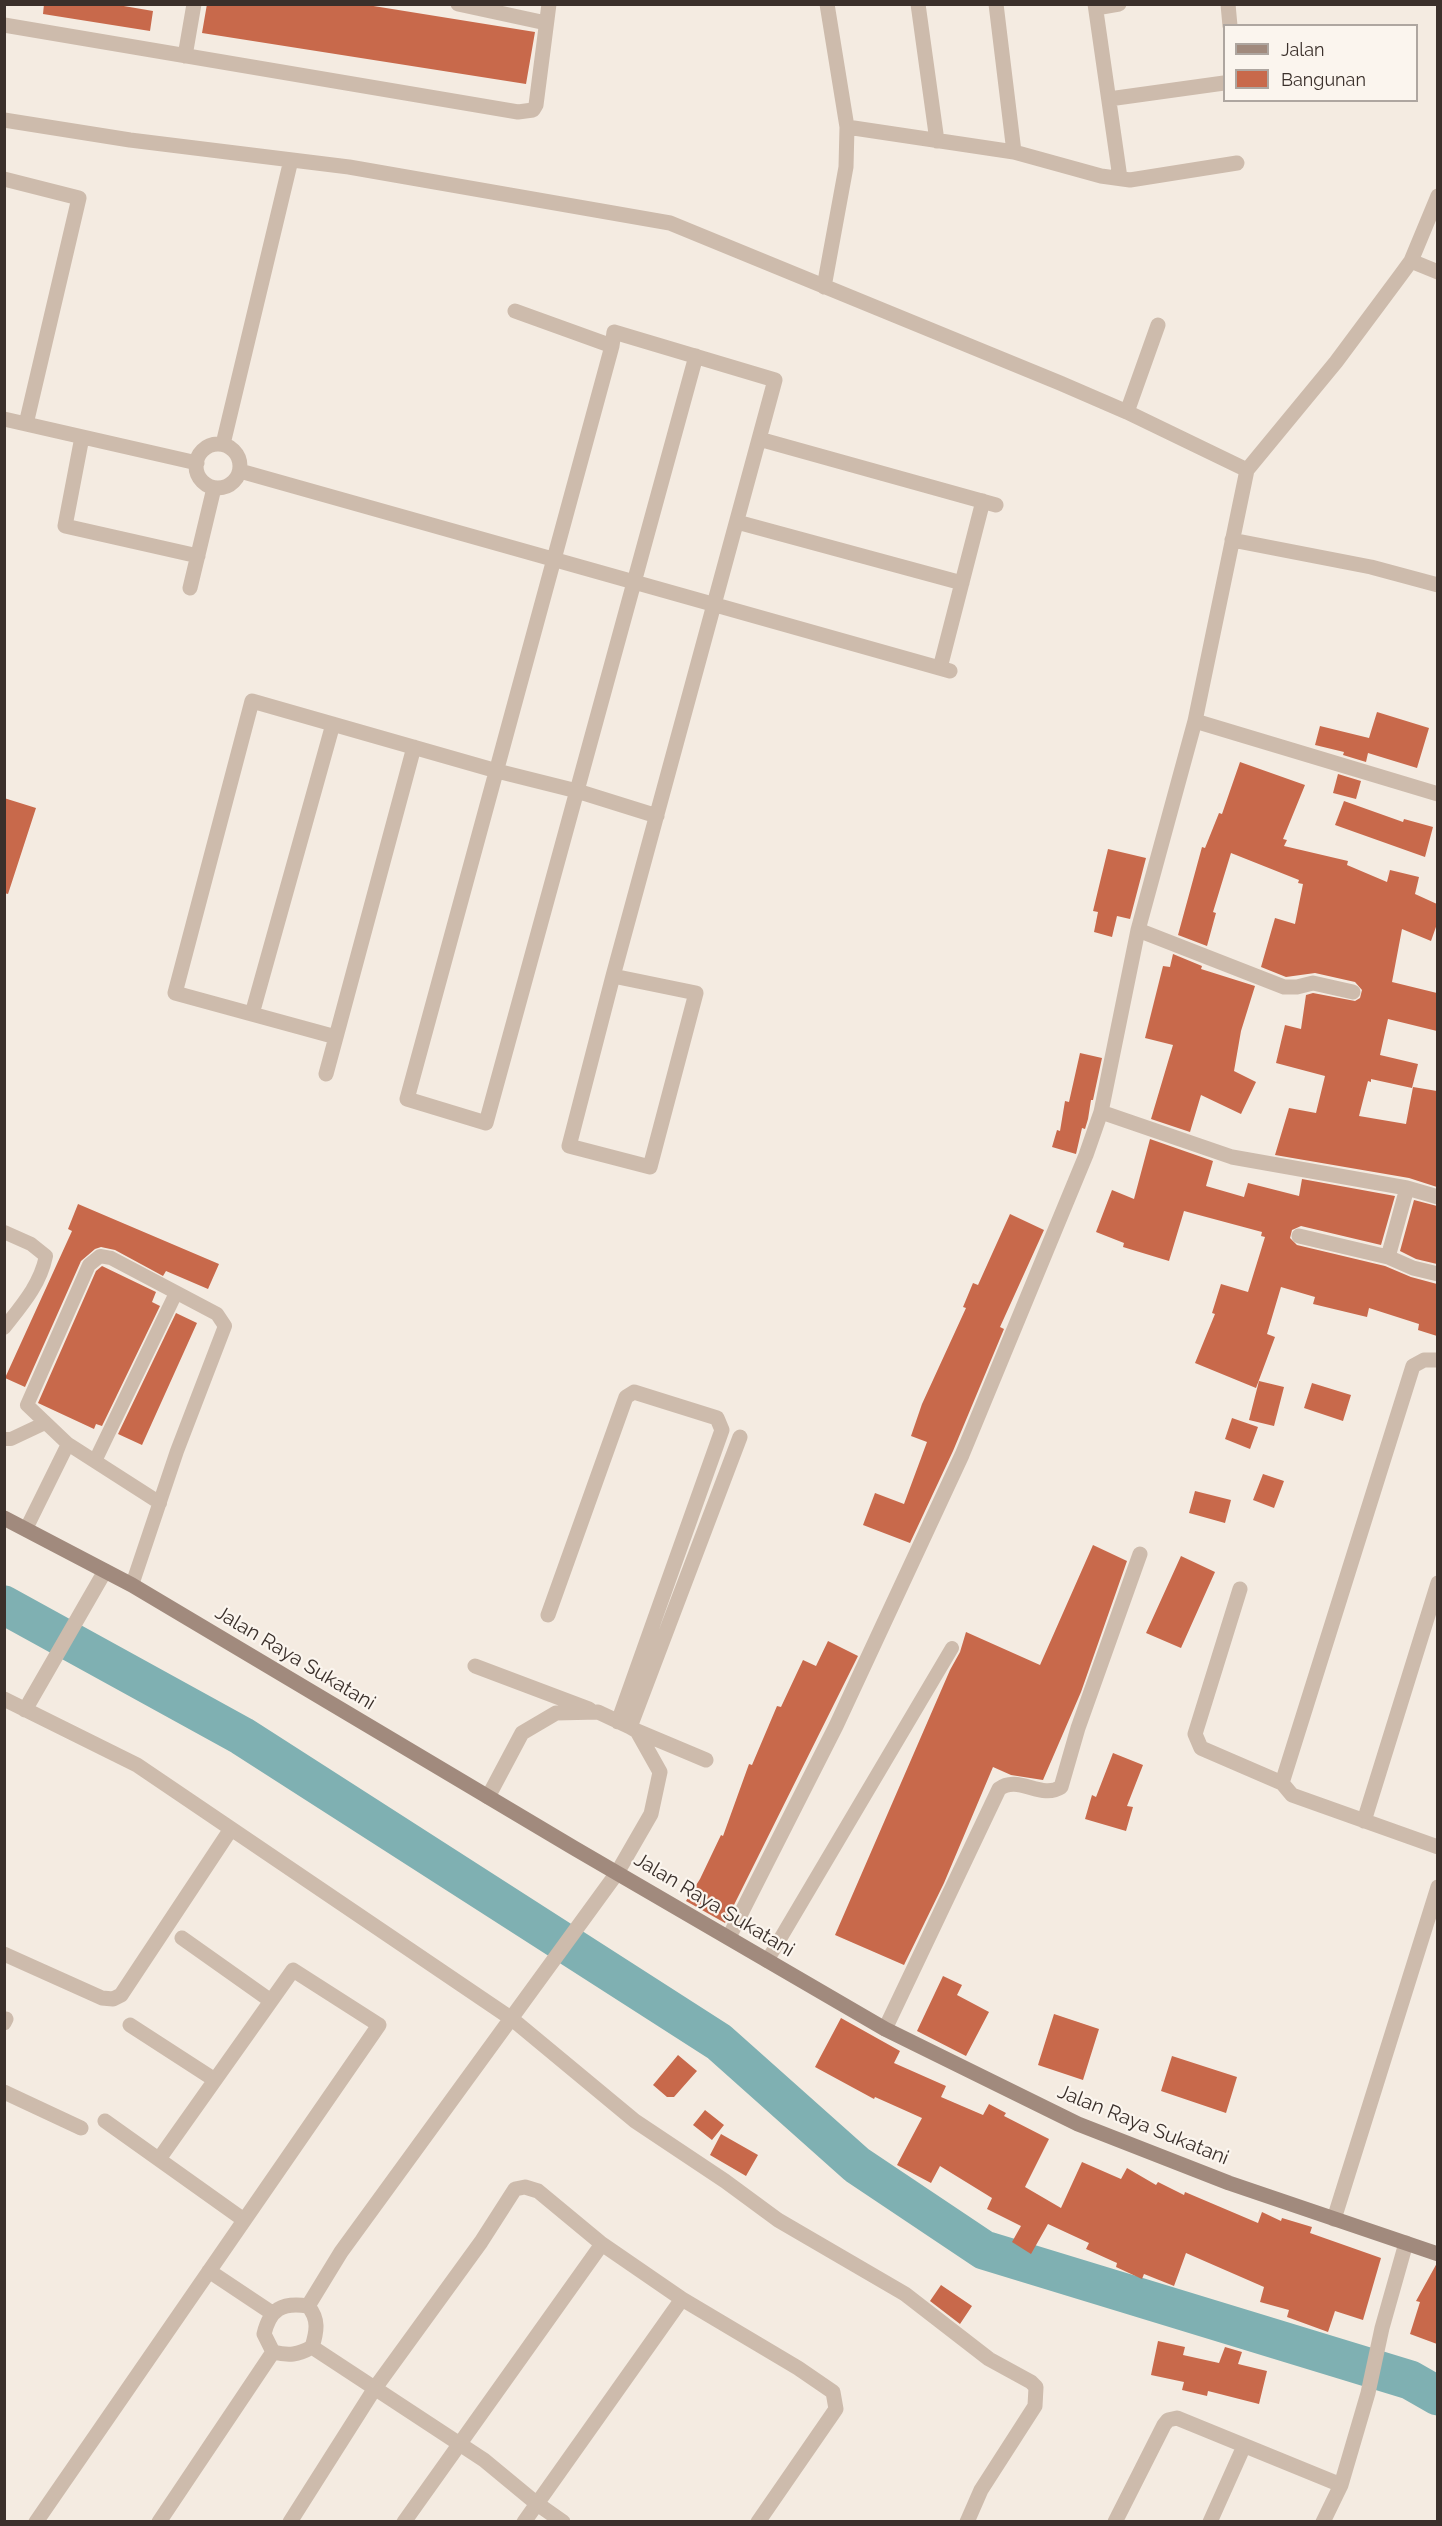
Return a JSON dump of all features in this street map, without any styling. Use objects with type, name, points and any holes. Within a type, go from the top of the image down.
[{"type":"main road","name":"Jalan Raya Sukatani","points":[[4,1518],[132,1585],[885,2029],[1078,2124],[1228,2183],[1437,2254]]},
{"type":"street","points":[[185,56],[194,4]]},
{"type":"street","points":[[458,4],[546,23]]},
{"type":"street","points":[[4,25],[518,112],[533,110],[536,105],[549,4]]},
{"type":"street","points":[[824,287],[846,167],[847,127],[827,4]]},
{"type":"street","points":[[918,4],[937,141]]},
{"type":"street","points":[[996,4],[1014,152]]},
{"type":"street","points":[[1119,4],[1096,6],[1120,178]]},
{"type":"street","points":[[1228,4],[1230,24]]},
{"type":"street","points":[[1109,99],[1223,83]]},
{"type":"street","points":[[4,120],[130,140],[349,167],[670,223],[1127,412],[1247,470]]},
{"type":"street","points":[[847,127],[1014,152],[1101,176],[1130,180],[1237,163]]},
{"type":"street","points":[[223,444],[291,160]]},
{"type":"street","points":[[4,179],[79,198],[26,424]]},
{"type":"street","points":[[729,1937],[837,1726],[962,1455],[1086,1155],[1101,1112],[1138,930],[1195,721],[1247,470],[1336,362],[1411,261],[1437,196]]},
{"type":"street","points":[[1411,261],[1437,272]]},
{"type":"street","points":[[515,312],[612,346]]},
{"type":"street","points":[[1127,412],[1158,325]]},
{"type":"street","points":[[613,976],[696,993],[650,1167],[569,1146],[613,976],[775,380],[696,356],[614,332],[407,1099],[486,1123],[696,356]]},
{"type":"street","points":[[4,419],[197,463]]},
{"type":"street","points":[[82,437],[65,526],[198,556]]},
{"type":"street","points":[[240,471],[945,670],[962,583],[990,503],[759,439]]},
{"type":"street","points":[[223,444],[234,450],[239,458],[240,471],[234,482],[227,487],[214,488],[202,482],[198,475],[197,463],[203,450],[210,445],[223,444]]},
{"type":"street","points":[[190,588],[214,488]]},
{"type":"street","points":[[737,522],[962,583]]},
{"type":"street","points":[[1232,540],[1371,567],[1437,585]]},
{"type":"street","points":[[336,1037],[175,993],[252,701],[497,771],[577,791],[657,816]]},
{"type":"street","points":[[1195,721],[1437,794]]},
{"type":"street","points":[[252,1014],[333,724]]},
{"type":"street","points":[[326,1074],[414,747]]},
{"type":"street","points":[[1138,930],[1284,987],[1313,983],[1353,992]]},
{"type":"street","points":[[1101,1112],[1232,1157],[1407,1188],[1437,1197]]},
{"type":"street","points":[[1388,1257],[1407,1188]]},
{"type":"street","points":[[1299,1236],[1388,1257],[1413,1268],[1437,1274]]},
{"type":"street","points":[[1282,1784],[1413,1366],[1424,1360],[1437,1360]]},
{"type":"street","points":[[548,1615],[626,1397],[634,1392],[717,1418],[722,1430],[628,1727]]},
{"type":"street","points":[[628,1727],[740,1437]]},
{"type":"street","points":[[885,2029],[999,1789],[1009,1784],[1050,1791],[1061,1786],[1078,1728],[1140,1554]]},
{"type":"street","points":[[26,1710],[105,1571]]},
{"type":"street","points":[[1364,1821],[1437,1583]]},
{"type":"street","points":[[1240,1589],[1195,1734],[1201,1748],[1282,1784],[1292,1795],[1437,1847]]},
{"type":"street","points":[[475,1666],[598,1712],[706,1760]]},
{"type":"street","points":[[4,1699],[137,1765],[512,2019],[635,2121],[725,2181],[778,2220],[905,2294],[998,2366],[1031,2382],[1036,2387],[1035,2406],[981,2490],[967,2522]]},
{"type":"street","points":[[488,1797],[522,1733],[556,1713],[598,1712]]},
{"type":"street","points":[[308,2306],[341,2252],[617,1873],[651,1814],[660,1772],[628,1727]]},
{"type":"street","points":[[4,1954],[102,1998],[113,1999],[121,1995],[231,1829]]},
{"type":"street","points":[[1334,2219],[1437,1887]]},
{"type":"street","points":[[182,1938],[271,2001]]},
{"type":"street","points":[[36,2522],[379,2025],[293,1970],[159,2159]]},
{"type":"street","points":[[130,2025],[215,2080]]},
{"type":"street","points":[[4,2092],[81,2128]]},
{"type":"street","points":[[105,2121],[244,2220]]},
{"type":"street","points":[[290,2522],[375,2388],[481,2242],[515,2190],[525,2187],[538,2191],[602,2244],[682,2299],[798,2368],[833,2392],[836,2409],[758,2522]]},
{"type":"street","points":[[1323,2522],[1341,2485],[1368,2393],[1382,2328],[1406,2243]]},
{"type":"street","points":[[404,2522],[602,2244]]},
{"type":"street","points":[[209,2271],[272,2313]]},
{"type":"street","points":[[524,2522],[682,2299]]},
{"type":"street","points":[[273,2352],[264,2334],[272,2313],[282,2307],[308,2306]]},
{"type":"street","points":[[273,2352],[286,2355],[300,2354],[312,2347],[317,2332],[314,2314],[308,2306]]},
{"type":"street","points":[[312,2347],[484,2460],[563,2522]]},
{"type":"street","points":[[159,2522],[273,2352]]},
{"type":"street","points":[[1115,2522],[1168,2420],[1177,2418],[1341,2485]]},
{"type":"street","points":[[1209,2522],[1244,2446]]},
{"type":"lane","points":[[4,1232],[30,1244],[46,1256],[43,1273],[35,1287],[4,1328]]},
{"type":"lane","points":[[132,1585],[160,1503],[177,1450],[225,1326],[217,1314],[106,1256],[100,1256],[92,1261],[27,1400],[28,1408],[69,1444],[160,1503]]},
{"type":"lane","points":[[95,1461],[176,1293]]},
{"type":"lane","points":[[4,1439],[11,1439],[45,1423]]},
{"type":"lane","points":[[26,1528],[69,1444]]},
{"type":"lane","points":[[767,1961],[952,1648]]},
{"type":"building","points":[[44,4],[112,4],[153,11],[150,31],[43,14]]},
{"type":"building","points":[[207,4],[361,4],[535,32],[526,84],[202,33]]},
{"type":"building","points":[[1377,712],[1429,728],[1417,768],[1368,753],[1366,762],[1343,755],[1344,752],[1315,745],[1320,726],[1369,738]]},
{"type":"building","points":[[1240,762],[1305,785],[1283,839],[1287,840],[1284,846],[1348,861],[1347,865],[1387,882],[1390,870],[1419,877],[1415,894],[1437,904],[1437,924],[1431,941],[1402,929],[1392,982],[1437,993],[1437,1031],[1388,1019],[1380,1055],[1418,1064],[1412,1088],[1371,1079],[1371,1082],[1368,1081],[1359,1116],[1406,1124],[1413,1087],[1437,1091],[1437,1187],[1409,1178],[1275,1155],[1289,1108],[1316,1113],[1325,1076],[1276,1063],[1285,1025],[1301,1029],[1306,995],[1313,993],[1355,1001],[1360,998],[1362,990],[1355,982],[1315,973],[1286,977],[1261,967],[1275,918],[1295,924],[1303,884],[1298,883],[1299,880],[1231,853],[1213,912],[1216,913],[1207,946],[1178,935],[1202,847],[1205,848],[1219,813],[1222,814]]},
{"type":"building","points":[[1338,774],[1361,781],[1356,799],[1333,793]]},
{"type":"building","points":[[4,798],[36,808],[8,894],[4,893]]},
{"type":"building","points":[[1344,801],[1403,822],[1404,819],[1433,827],[1425,857],[1335,825]]},
{"type":"building","points":[[1108,849],[1146,858],[1130,919],[1117,916],[1112,937],[1094,932],[1098,912],[1093,911]]},
{"type":"building","points":[[1173,954],[1202,966],[1201,969],[1255,986],[1241,1031],[1234,1071],[1256,1082],[1241,1114],[1201,1095],[1190,1132],[1151,1119],[1173,1045],[1145,1038],[1163,966],[1170,967]]},
{"type":"building","points":[[1080,1053],[1102,1058],[1088,1119],[1085,1129],[1082,1128],[1076,1154],[1052,1147],[1057,1130],[1060,1131],[1065,1101],[1069,1102]]},
{"type":"building","points":[[1150,1139],[1213,1161],[1206,1186],[1244,1197],[1248,1183],[1299,1196],[1302,1179],[1395,1196],[1381,1245],[1301,1226],[1292,1230],[1290,1238],[1297,1245],[1385,1266],[1411,1277],[1437,1284],[1437,1336],[1418,1330],[1419,1324],[1369,1308],[1367,1317],[1313,1304],[1315,1297],[1281,1287],[1267,1334],[1275,1337],[1256,1388],[1195,1363],[1215,1314],[1212,1313],[1221,1284],[1248,1292],[1265,1237],[1261,1236],[1262,1232],[1184,1211],[1169,1261],[1123,1247],[1124,1243],[1096,1232],[1112,1190],[1134,1199]]},
{"type":"building","points":[[1414,1200],[1437,1206],[1437,1264],[1416,1259],[1400,1251]]},
{"type":"building","points":[[78,1204],[219,1264],[208,1289],[166,1271],[163,1276],[115,1250],[101,1247],[95,1249],[81,1261],[25,1387],[5,1378],[72,1231],[68,1229]]},
{"type":"building","points":[[1010,1214],[1044,1230],[1000,1327],[1004,1329],[953,1451],[910,1543],[863,1525],[875,1493],[904,1504],[927,1442],[911,1436],[922,1404],[966,1308],[963,1307],[973,1283],[978,1285]]},
{"type":"building","points":[[102,1266],[156,1292],[152,1302],[160,1306],[102,1426],[96,1424],[94,1429],[38,1403],[96,1271]]},
{"type":"building","points":[[176,1313],[197,1323],[142,1445],[118,1434]]},
{"type":"building","points":[[1259,1381],[1284,1387],[1274,1426],[1249,1420]]},
{"type":"building","points":[[1312,1383],[1351,1395],[1343,1421],[1304,1408]]},
{"type":"building","points":[[1232,1418],[1258,1427],[1250,1449],[1225,1439]]},
{"type":"building","points":[[1263,1474],[1284,1481],[1274,1508],[1253,1500]]},
{"type":"building","points":[[1195,1491],[1231,1500],[1225,1523],[1189,1513]]},
{"type":"building","points":[[1093,1545],[1127,1561],[1081,1692],[1043,1780],[1011,1775],[993,1767],[944,1883],[904,1965],[835,1935],[950,1670],[960,1652],[966,1632],[1040,1665]]},
{"type":"building","points":[[1181,1556],[1215,1572],[1181,1648],[1146,1633]]},
{"type":"building","points":[[828,1641],[858,1656],[725,1923],[686,1901],[700,1879],[721,1835],[723,1836],[749,1764],[752,1765],[777,1706],[781,1707],[803,1660],[816,1666]]},
{"type":"building","points":[[1113,1753],[1143,1765],[1127,1806],[1133,1807],[1126,1831],[1085,1819],[1092,1795],[1096,1797]]},
{"type":"building","points":[[943,1976],[962,1985],[957,1995],[989,2012],[966,2056],[917,2031]]},
{"type":"building","points":[[1054,2014],[1099,2029],[1083,2080],[1038,2065]]},
{"type":"building","points":[[841,2018],[900,2051],[894,2063],[946,2086],[941,2097],[983,2115],[989,2104],[1006,2113],[1004,2116],[1049,2139],[1025,2187],[1061,2208],[1082,2162],[1121,2179],[1127,2168],[1156,2185],[1158,2182],[1184,2195],[1185,2192],[1258,2223],[1262,2212],[1281,2221],[1282,2218],[1312,2227],[1310,2233],[1381,2258],[1363,2320],[1335,2311],[1328,2332],[1287,2317],[1289,2310],[1260,2302],[1264,2287],[1186,2253],[1174,2286],[1144,2274],[1142,2279],[1116,2267],[1117,2263],[1086,2249],[1089,2243],[1048,2224],[1031,2254],[1012,2242],[1021,2226],[987,2209],[992,2198],[940,2166],[931,2183],[897,2165],[922,2118],[875,2097],[874,2099],[815,2067]]},
{"type":"building","points":[[678,2055],[697,2071],[674,2097],[667,2097],[653,2085]]},
{"type":"building","points":[[1172,2056],[1237,2077],[1226,2113],[1161,2091]]},
{"type":"building","points":[[705,2110],[724,2125],[712,2140],[693,2125]]},
{"type":"building","points":[[721,2134],[758,2155],[746,2176],[710,2155]]},
{"type":"building","points":[[1437,2263],[1437,2344],[1410,2334],[1420,2302],[1416,2301]]},
{"type":"building","points":[[941,2285],[972,2306],[960,2324],[930,2301]]},
{"type":"building","points":[[1158,2341],[1185,2347],[1183,2355],[1219,2363],[1225,2347],[1242,2352],[1238,2364],[1267,2371],[1259,2404],[1208,2391],[1207,2396],[1182,2390],[1184,2382],[1151,2375]]},
{"type":"waterway","points":[[4,1605],[242,1736],[719,2042],[857,2165],[984,2250],[1410,2380],[1438,2396]]}]
